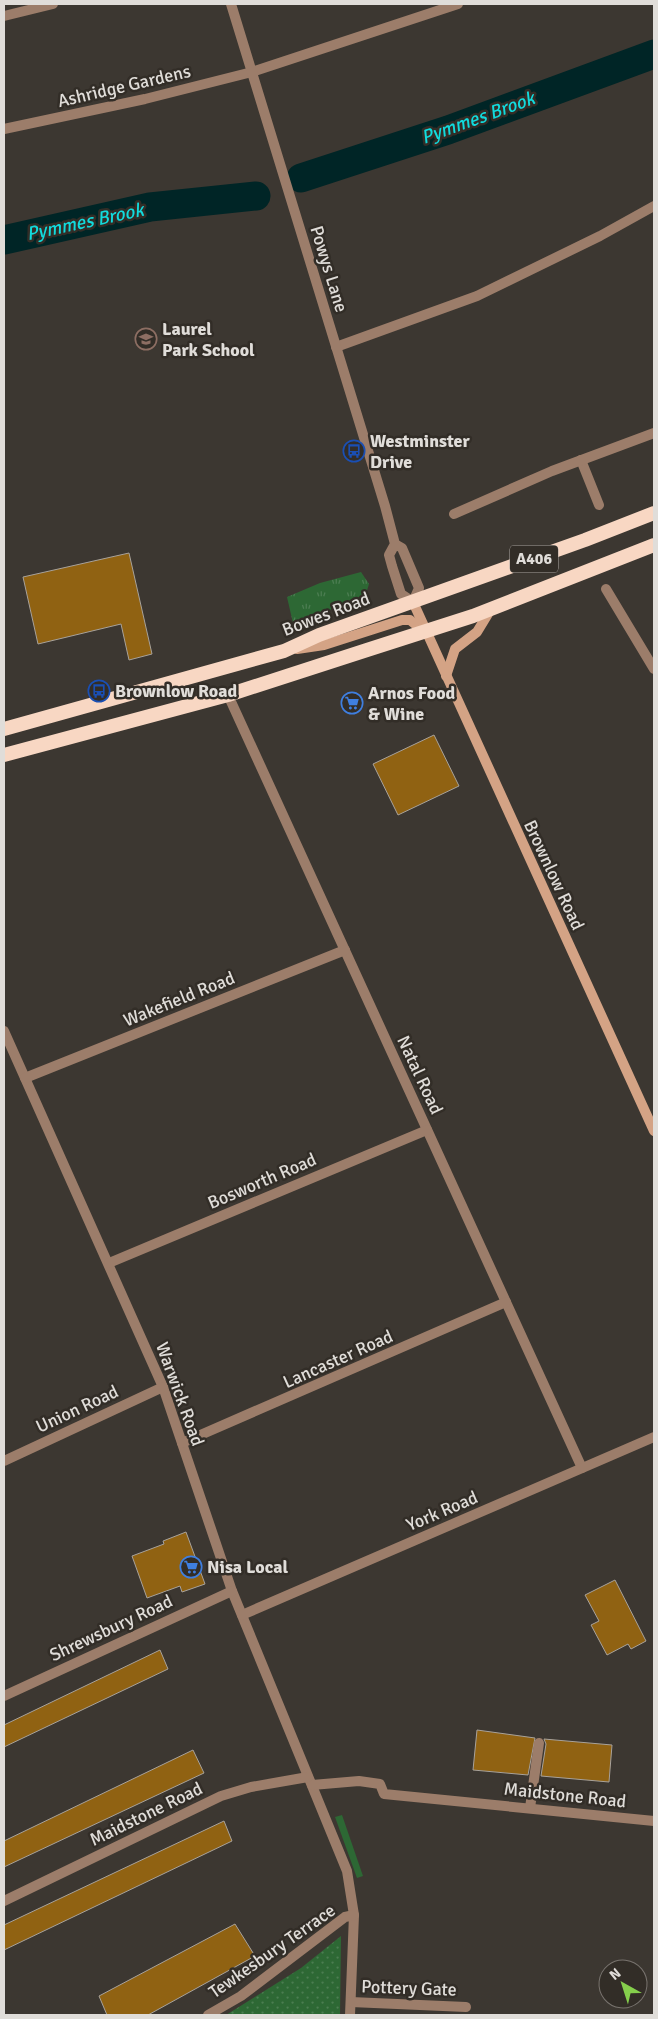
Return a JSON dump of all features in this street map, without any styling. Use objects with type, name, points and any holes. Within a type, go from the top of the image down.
[{"type":"highway","name":"Bowes Road","points":[[4,729],[284,651],[319,635],[654,513]]},
{"type":"highway","name":"A406","points":[[4,755],[228,695],[425,632],[491,610],[654,545]]},
{"type":"main road","name":"Powys Lane","points":[[412,602],[425,632]]},
{"type":"main road","points":[[446,676],[455,649],[477,632],[491,610]]},
{"type":"main road","name":"A406","points":[[284,651],[324,645],[402,620],[410,620],[425,632]]},
{"type":"main road","name":"Brownlow Road","points":[[425,632],[654,1131]]},
{"type":"street","points":[[4,16],[53,4]]},
{"type":"street","name":"Powys Lane","points":[[231,4],[385,506],[395,544],[389,555],[392,566],[401,594],[412,602],[419,588],[402,548],[395,544]]},
{"type":"street","name":"Ashridge Gardens","points":[[4,129],[145,99],[252,72],[458,4]]},
{"type":"street","points":[[336,347],[477,296],[574,249],[654,206]]},
{"type":"street","points":[[454,514],[581,460],[654,434]]},
{"type":"street","points":[[581,460],[599,504]]},
{"type":"street","points":[[606,589],[654,669]]},
{"type":"street","name":"Natal Road","points":[[228,695],[582,1468]]},
{"type":"street","name":"Wakefield Road","points":[[25,1078],[345,950]]},
{"type":"street","name":"Warwick Road","points":[[4,1031],[164,1387],[232,1591],[347,1870],[354,1915]]},
{"type":"street","name":"Bosworth Road","points":[[109,1263],[427,1130]]},
{"type":"street","name":"Lancaster Road","points":[[182,1444],[506,1302]]},
{"type":"street","name":"Union Road","points":[[4,1461],[164,1387]]},
{"type":"street","name":"York Road","points":[[242,1614],[654,1437]]},
{"type":"street","name":"Shrewsbury Road","points":[[4,1696],[232,1591]]},
{"type":"street","points":[[530,1808],[539,1743]]},
{"type":"street","name":"Maidstone Road","points":[[4,1900],[221,1796],[251,1787],[310,1781],[360,1781],[380,1784],[384,1794],[654,1821]]},
{"type":"street","points":[[350,2015],[354,1915]]},
{"type":"street","name":"Tewkesbury Terrace","points":[[208,2015],[241,1996],[345,1918],[354,1915]]},
{"type":"street","name":"Pottery Gate","points":[[351,2002],[466,2007]]},
{"type":"green space","points":[[654,47],[654,69],[407,150],[404,140]]},
{"type":"green space","points":[[361,572],[369,584],[365,597],[293,623],[287,597],[320,583]]},
{"type":"green space","points":[[342,1815],[363,1876],[357,1878],[335,1817]]},
{"type":"green space","points":[[341,1936],[340,2015],[226,2015],[301,1968]]},
{"type":"building","points":[[129,553],[152,654],[129,660],[121,624],[38,644],[23,577]]},
{"type":"building","points":[[434,735],[459,786],[398,815],[373,764]]},
{"type":"building","points":[[186,1532],[205,1584],[182,1592],[180,1586],[147,1598],[132,1556],[164,1544],[163,1541]]},
{"type":"building","points":[[615,1580],[646,1641],[631,1649],[628,1644],[607,1655],[591,1625],[599,1621],[585,1595]]},
{"type":"building","points":[[160,1650],[168,1669],[4,1747],[4,1725]]},
{"type":"building","points":[[477,1730],[535,1738],[528,1775],[473,1770]]},
{"type":"building","points":[[544,1739],[612,1745],[609,1782],[541,1776],[546,1744]]},
{"type":"building","points":[[193,1750],[204,1773],[4,1867],[4,1841]]},
{"type":"building","points":[[224,1821],[232,1841],[4,1950],[4,1925]]},
{"type":"building","points":[[235,1924],[255,1956],[148,2015],[107,2015],[99,1996]]},
{"type":"waterway","name":"Pymmes Brook","points":[[301,178],[448,130],[654,54]]},
{"type":"waterway","name":"Pymmes Brook","points":[[4,240],[150,207],[256,196]]},
{"type":"place","name":"Laurel Park School","points":[[146,339]]},
{"type":"place","name":"Westminster Drive","points":[[354,451]]},
{"type":"place","name":"Brownlow Road","points":[[99,691]]},
{"type":"place","name":"Arnos Food & Wine","points":[[352,703]]},
{"type":"place","name":"Nisa Local","points":[[191,1567]]}]
